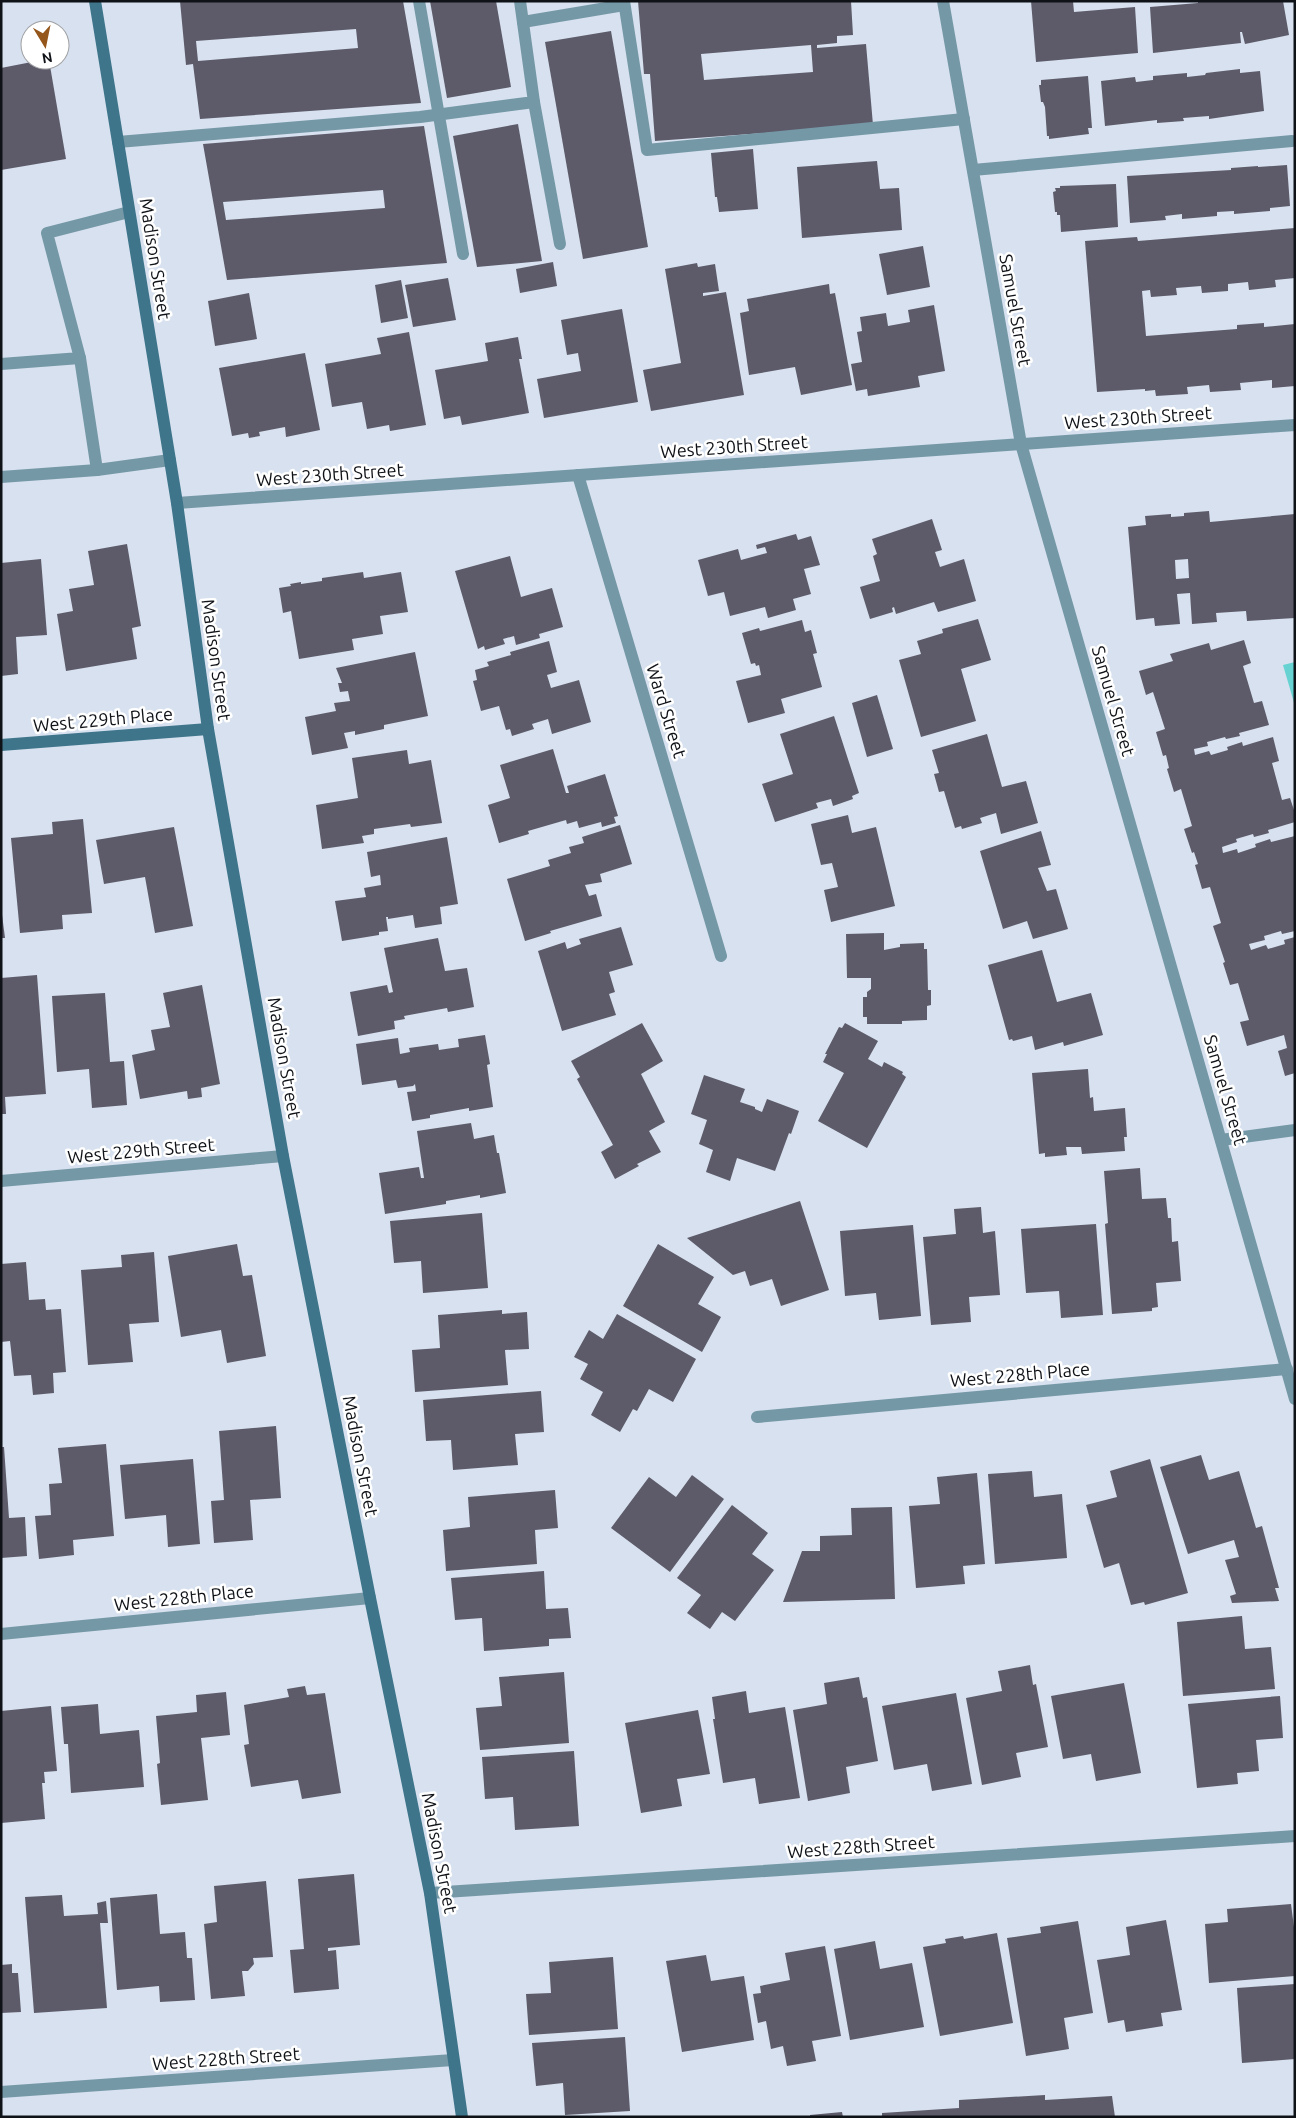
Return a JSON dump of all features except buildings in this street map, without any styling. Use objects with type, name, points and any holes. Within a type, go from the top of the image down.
[{"type":"street","name":"Madison Street","points":[[96,1],[177,503],[208,729],[283,1156],[430,1893],[462,2117]]},
{"type":"street","points":[[420,1],[463,254]]},
{"type":"street","points":[[520,1],[534,102],[560,244]]},
{"type":"street","name":"Samuel Street","points":[[944,1],[1021,444],[1295,1400]]},
{"type":"street","points":[[523,22],[624,3],[647,150],[964,119]]},
{"type":"street","points":[[118,142],[440,115],[534,102]]},
{"type":"street","points":[[973,170],[1292,141]]},
{"type":"street","points":[[97,470],[80,358],[47,233],[129,212]]},
{"type":"street","points":[[1,364],[80,358]]},
{"type":"street","name":"West 230th Street","points":[[177,503],[1295,425]]},
{"type":"street","points":[[1,477],[97,470],[170,460]]},
{"type":"street","name":"Ward Street","points":[[578,475],[721,956]]},
{"type":"street","name":"West 229th Place","points":[[1,745],[208,729]]},
{"type":"street","points":[[1221,1140],[1295,1130]]},
{"type":"street","name":"West 229th Street","points":[[1,1180],[283,1156]]},
{"type":"street","name":"West 228th Place","points":[[757,1417],[1287,1369]]},
{"type":"street","name":"West 228th Place","points":[[1,1634],[370,1598]]},
{"type":"street","name":"West 228th Street","points":[[430,1893],[1295,1836]]},
{"type":"street","name":"West 228th Street","points":[[1,2092],[453,2060]]},
{"type":"shaded area","points":[[1295,662],[1295,706],[1283,665]]}]
